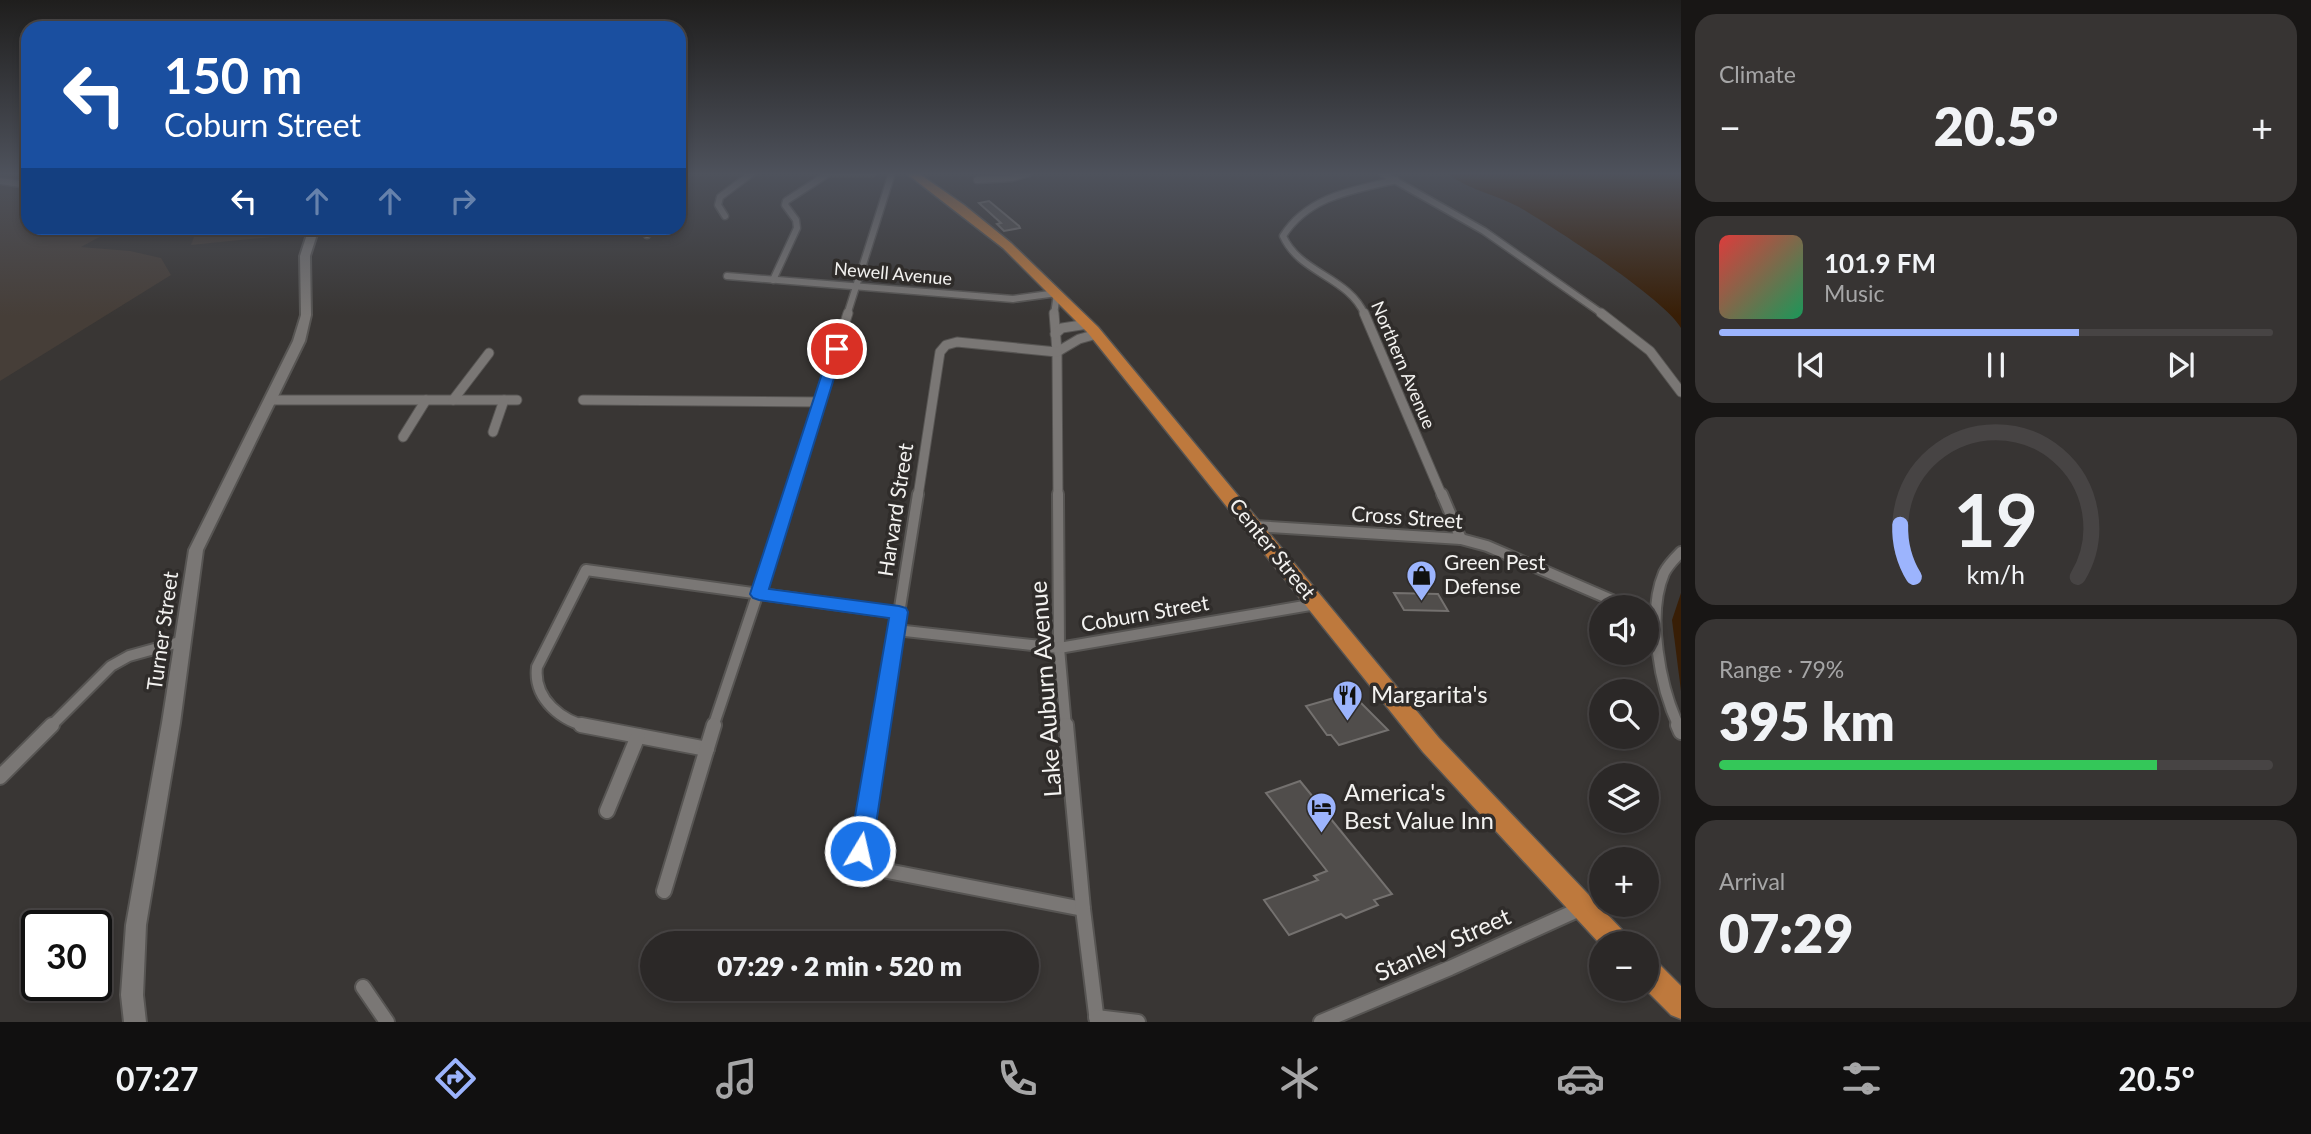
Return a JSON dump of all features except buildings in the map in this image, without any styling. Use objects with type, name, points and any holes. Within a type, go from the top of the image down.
[{"type":"highway","name":"Center Street","points":[[974,221],[1057,293],[1093,329],[1431,745],[1605,931]]},
{"type":"highway","points":[[1659,984],[1681,1005]]},
{"type":"main road","name":"Turner Street","points":[[135,1022],[132,995],[136,925],[196,550],[293,355],[303,327],[305,256],[312,235]]},
{"type":"main road","name":"Turner Street","points":[[306,268],[321,235]]},
{"type":"street","points":[[773,280],[797,228],[795,221]]},
{"type":"street","points":[[664,891],[877,221]]},
{"type":"street","name":"Northern Avenue","points":[[1296,221],[1286,229],[1284,241],[1292,253],[1344,284],[1359,302],[1461,539]]},
{"type":"street","points":[[1468,221],[1493,235],[1614,323],[1660,361],[1681,392]]},
{"type":"street","name":"Newell Avenue","points":[[727,276],[1013,299],[1057,293]]},
{"type":"street","name":"Lake Auburn Avenue","points":[[1057,293],[1053,307],[1057,352],[1059,648],[1083,909],[1097,1020]]},
{"type":"street","points":[[1055,334],[1065,327],[1093,329]]},
{"type":"street","points":[[1057,352],[1093,329]]},
{"type":"street","name":"Harvard Street","points":[[1057,352],[957,342],[942,348],[860,851],[864,863],[877,869],[1083,909]]},
{"type":"street","points":[[453,400],[489,353]]},
{"type":"street","points":[[271,400],[516,400]]},
{"type":"street","points":[[403,437],[426,400]]},
{"type":"street","points":[[493,432],[504,400]]},
{"type":"street","points":[[583,400],[820,402]]},
{"type":"street","name":"Cross Street","points":[[1254,526],[1461,539],[1487,546],[1600,595]]},
{"type":"street","points":[[1659,595],[1663,576],[1681,552]]},
{"type":"street","points":[[707,749],[568,721],[554,711],[544,697],[536,676],[537,667],[586,570],[899,612]]},
{"type":"street","name":"Coburn Street","points":[[897,630],[1059,648],[1317,604]]},
{"type":"street","points":[[1659,621],[1662,679],[1670,710],[1681,732]]},
{"type":"street","points":[[0,778],[111,666],[144,651],[183,641]]},
{"type":"street","points":[[607,811],[638,736]]},
{"type":"street","name":"Stanley Street","points":[[1321,1022],[1450,968],[1582,908]]},
{"type":"street","points":[[363,987],[387,1022]]},
{"type":"street","points":[[1097,1020],[1138,1022]]},
{"type":"shaded area","points":[[0,221],[21,221],[21,235],[103,235],[81,247],[130,251],[161,258],[171,275],[0,381]]},
{"type":"shaded area","points":[[1541,221],[1681,221],[1681,328],[1654,300],[1581,246]]},
{"type":"shaded area","points":[[195,235],[293,235],[191,245]]},
{"type":"shaded area","points":[[1681,593],[1681,691],[1672,620]]},
{"type":"place","name":"Green Pest Defense","points":[[1421,602]]},
{"type":"place","name":"Margarita's","points":[[1348,722]]},
{"type":"place","name":"America's Best Value Inn","points":[[1321,834]]},
{"type":"route","points":[[837,349],[759,594],[899,612],[860,851]]}]
